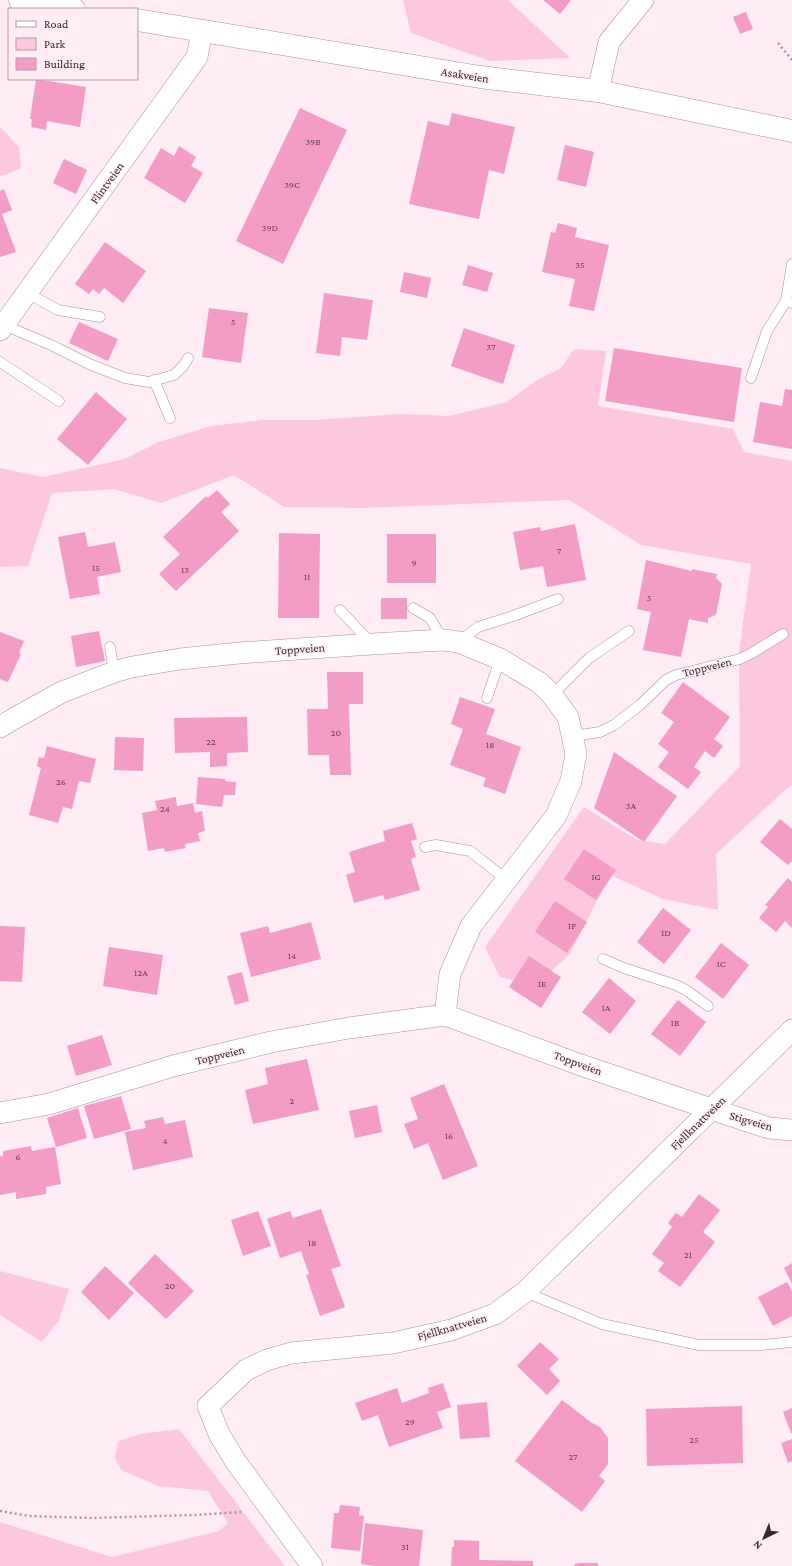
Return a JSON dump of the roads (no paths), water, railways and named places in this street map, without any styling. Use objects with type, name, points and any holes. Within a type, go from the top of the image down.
[{"type":"main road","points":[[20,0],[68,8]]},
{"type":"main road","name":"Asakveien","points":[[138,20],[480,78],[598,92],[792,131]]},
{"type":"street","points":[[598,92],[609,42],[643,0]]},
{"type":"street","name":"Flintveien","points":[[2,327],[196,57],[202,31]]},
{"type":"street","name":"Toppveien","points":[[0,727],[62,692],[114,672],[132,667],[180,659],[239,653],[372,644],[451,641],[500,660],[540,683],[552,695],[568,717],[576,754],[571,781],[556,816],[471,926],[450,974],[445,1015]]},
{"type":"street","name":"Toppveien","points":[[0,1113],[50,1104],[173,1066],[271,1042],[349,1028],[445,1015],[578,1064],[711,1109]]},
{"type":"street","name":"Fjellknattveien","points":[[312,1566],[236,1462],[219,1434],[208,1406],[246,1370],[266,1360],[291,1353],[393,1342],[451,1330],[495,1314],[525,1292],[792,1030]]},
{"type":"street","name":"Stigveien","points":[[711,1109],[769,1128],[792,1130]]},
{"type":"lane","points":[[751,378],[767,331],[789,302],[792,264]]},
{"type":"lane","points":[[27,293],[58,310],[100,317]]},
{"type":"lane","points":[[2,327],[51,345],[89,364],[125,378],[149,382],[174,375],[184,365],[188,358]]},
{"type":"lane","points":[[0,362],[58,401]]},
{"type":"lane","points":[[154,380],[170,418]]},
{"type":"lane","points":[[413,608],[430,618],[451,641],[478,627],[558,599]]},
{"type":"lane","points":[[340,610],[372,644]]},
{"type":"lane","points":[[552,695],[589,658],[629,631]]},
{"type":"lane","name":"Toppveien","points":[[573,736],[600,732],[614,724],[640,705],[666,680],[676,674],[740,659],[782,634]]},
{"type":"lane","points":[[110,647],[114,672]]},
{"type":"lane","points":[[487,698],[500,660]]},
{"type":"lane","points":[[425,847],[436,845],[470,851],[507,880]]},
{"type":"lane","points":[[603,959],[686,990],[708,1006]]},
{"type":"lane","points":[[525,1292],[602,1324],[699,1345],[761,1345],[792,1342]]}]
